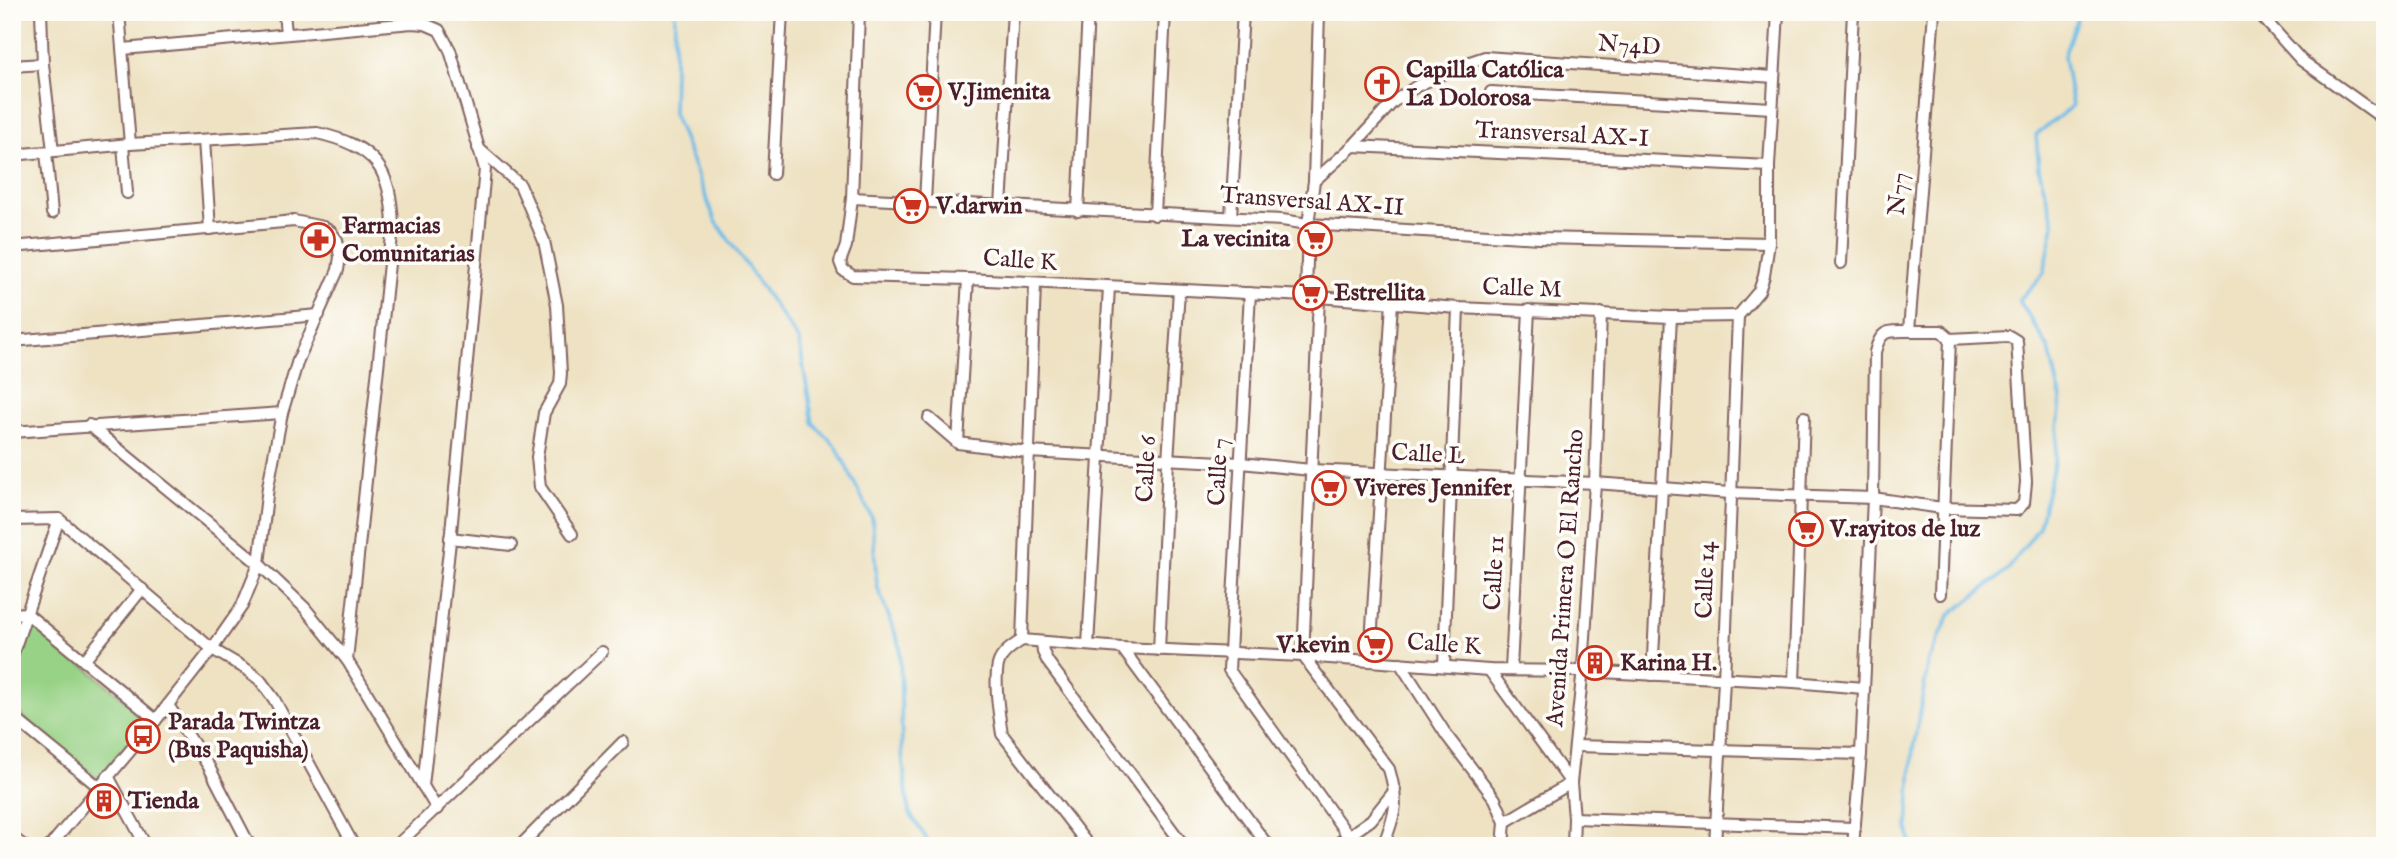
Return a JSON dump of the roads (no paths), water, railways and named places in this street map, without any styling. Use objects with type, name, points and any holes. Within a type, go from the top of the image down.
[{"type":"street","points":[[41,12],[52,213]]},
{"type":"street","points":[[119,12],[127,193]]},
{"type":"street","points":[[284,12],[286,34]]},
{"type":"street","points":[[773,174],[782,12]]},
{"type":"street","points":[[852,198],[859,12]]},
{"type":"street","points":[[925,202],[935,12]]},
{"type":"street","points":[[1001,206],[1013,12]]},
{"type":"street","points":[[1079,211],[1088,12]]},
{"type":"street","points":[[1155,215],[1165,12]]},
{"type":"street","points":[[1231,217],[1243,12]]},
{"type":"street","points":[[1306,296],[1308,224],[1314,181],[1319,12]]},
{"type":"street","points":[[1738,316],[1759,291],[1769,243],[1769,166],[1778,12]]},
{"type":"street","points":[[1842,263],[1853,12]]},
{"type":"street","name":"N77","points":[[1909,331],[1934,12]]},
{"type":"street","points":[[2258,12],[2301,60],[2385,120]]},
{"type":"street","points":[[122,49],[412,23],[425,24],[439,30],[450,50],[485,169],[423,786]]},
{"type":"street","name":"N74D","points":[[1314,181],[1353,146],[1394,102],[1417,86],[1485,57],[1774,77]]},
{"type":"street","points":[[12,66],[43,64]]},
{"type":"street","points":[[1491,92],[1772,108]]},
{"type":"street","points":[[12,155],[126,144],[317,133],[341,138],[368,153],[388,181],[393,226],[347,660]]},
{"type":"street","points":[[204,140],[210,229]]},
{"type":"street","name":"Transversal AX-I","points":[[1353,146],[1769,166]]},
{"type":"street","points":[[478,148],[520,185],[544,241],[557,305],[561,373],[560,384],[544,413],[537,457],[540,487],[572,534]]},
{"type":"street","name":"Transversal AX-II","points":[[852,198],[1231,217],[1539,238],[1769,243]]},
{"type":"street","name":"Calle K","points":[[852,198],[841,266],[848,275],[1306,296]]},
{"type":"street","points":[[12,247],[293,221],[323,226],[331,232],[340,249],[338,270],[298,360],[282,413],[268,487],[259,564],[242,606],[168,705],[50,846]]},
{"type":"street","points":[[958,443],[968,279]]},
{"type":"street","points":[[1035,284],[1022,640],[1010,648],[998,664],[999,713],[1002,734],[1089,846]]},
{"type":"street","points":[[1087,645],[1101,455],[1109,287]]},
{"type":"street","name":"Calle 6","points":[[1159,650],[1179,290]]},
{"type":"street","name":"Calle 7","points":[[1230,653],[1250,293]]},
{"type":"street","name":"Calle M","points":[[1306,296],[1458,308],[1671,317],[1738,316]]},
{"type":"street","points":[[1319,297],[1303,656],[1389,769],[1395,790],[1396,811],[1384,845]]},
{"type":"street","points":[[1370,660],[1392,302]]},
{"type":"street","points":[[1444,665],[1458,308]]},
{"type":"street","name":"Calle 11","points":[[1511,669],[1529,310]]},
{"type":"street","name":"Avenida Primera O El Rancho","points":[[1573,846],[1571,783],[1583,671],[1595,483],[1601,313]]},
{"type":"street","points":[[12,341],[319,315]]},
{"type":"street","name":"Calle 14","points":[[1715,846],[1738,316]]},
{"type":"street","points":[[1652,675],[1671,317]]},
{"type":"street","points":[[1853,846],[1873,498],[1875,352],[1884,332],[1941,331],[1950,339],[1940,594]]},
{"type":"street","name":"Calle L","points":[[958,443],[1028,452],[1168,461],[1241,463],[1452,478],[1595,483],[1730,493],[1873,498],[1942,508],[2017,510],[2024,503],[2026,482],[2017,341],[2009,335],[1950,339]]},
{"type":"street","points":[[12,432],[282,413]]},
{"type":"street","points":[[1794,682],[1804,417]]},
{"type":"street","points":[[929,418],[958,443]]},
{"type":"street","points":[[89,425],[259,564],[304,607],[347,660],[437,809]]},
{"type":"street","points":[[12,656],[59,519]]},
{"type":"street","points":[[12,520],[59,519],[212,649],[253,675],[274,699],[354,846]]},
{"type":"street","points":[[450,538],[511,545]]},
{"type":"street","points":[[84,661],[142,589]]},
{"type":"street","points":[[12,614],[26,613],[156,720]]},
{"type":"street","name":"Calle K","points":[[1022,640],[1122,648],[1370,660],[1489,670],[1583,671],[1863,688]]},
{"type":"street","points":[[1042,642],[1048,662],[1184,846]]},
{"type":"street","points":[[1122,648],[1268,846]]},
{"type":"street","points":[[397,846],[602,652]]},
{"type":"street","points":[[1230,653],[1229,670],[1349,837]]},
{"type":"street","points":[[1400,663],[1447,736],[1495,800],[1505,822],[1503,846]]},
{"type":"street","points":[[1489,670],[1571,783],[1505,822]]},
{"type":"street","points":[[168,705],[209,767],[250,846]]},
{"type":"street","points":[[12,716],[99,787]]},
{"type":"street","points":[[520,846],[623,743]]},
{"type":"street","points":[[1576,746],[1860,754]]},
{"type":"street","points":[[108,776],[146,846]]},
{"type":"street","points":[[1334,846],[1371,820],[1395,790]]},
{"type":"street","points":[[1574,818],[1854,828]]},
{"type":"street","points":[[1371,820],[1379,822],[1389,830]]},
{"type":"street","points":[[12,836],[23,846]]},
{"type":"waterway","points":[[675,12],[673,113],[715,220],[799,341],[813,423],[836,446],[872,518],[877,586],[900,646],[902,753],[909,812],[931,846]]},
{"type":"waterway","points":[[1911,846],[1908,827],[1913,749],[1929,660],[1949,616],[2007,571],[2039,527],[2055,459],[2061,399],[2049,349],[2019,300],[2044,273],[2054,224],[2039,169],[2036,135],[2072,106],[2064,56],[2079,12]]},
{"type":"place","name":"Capilla Católica La Dolorosa","points":[[1382,84]]},
{"type":"place","name":"V.Jimenita","points":[[924,92]]},
{"type":"place","name":"V.darwin","points":[[911,206]]},
{"type":"place","name":"La vecinita","points":[[1315,239]]},
{"type":"place","name":"Farmacias Comunitarias","points":[[318,240]]},
{"type":"place","name":"Estrellita","points":[[1310,293]]},
{"type":"place","name":"Viveres Jennifer","points":[[1329,488]]},
{"type":"place","name":"V.rayitos de luz","points":[[1806,529]]},
{"type":"place","name":"V.kevin","points":[[1375,645]]},
{"type":"place","name":"Karina H.","points":[[1595,663]]},
{"type":"place","name":"Parada Twintza (Bus Paquisha)","points":[[143,736]]},
{"type":"place","name":"Tienda","points":[[104,801]]}]
